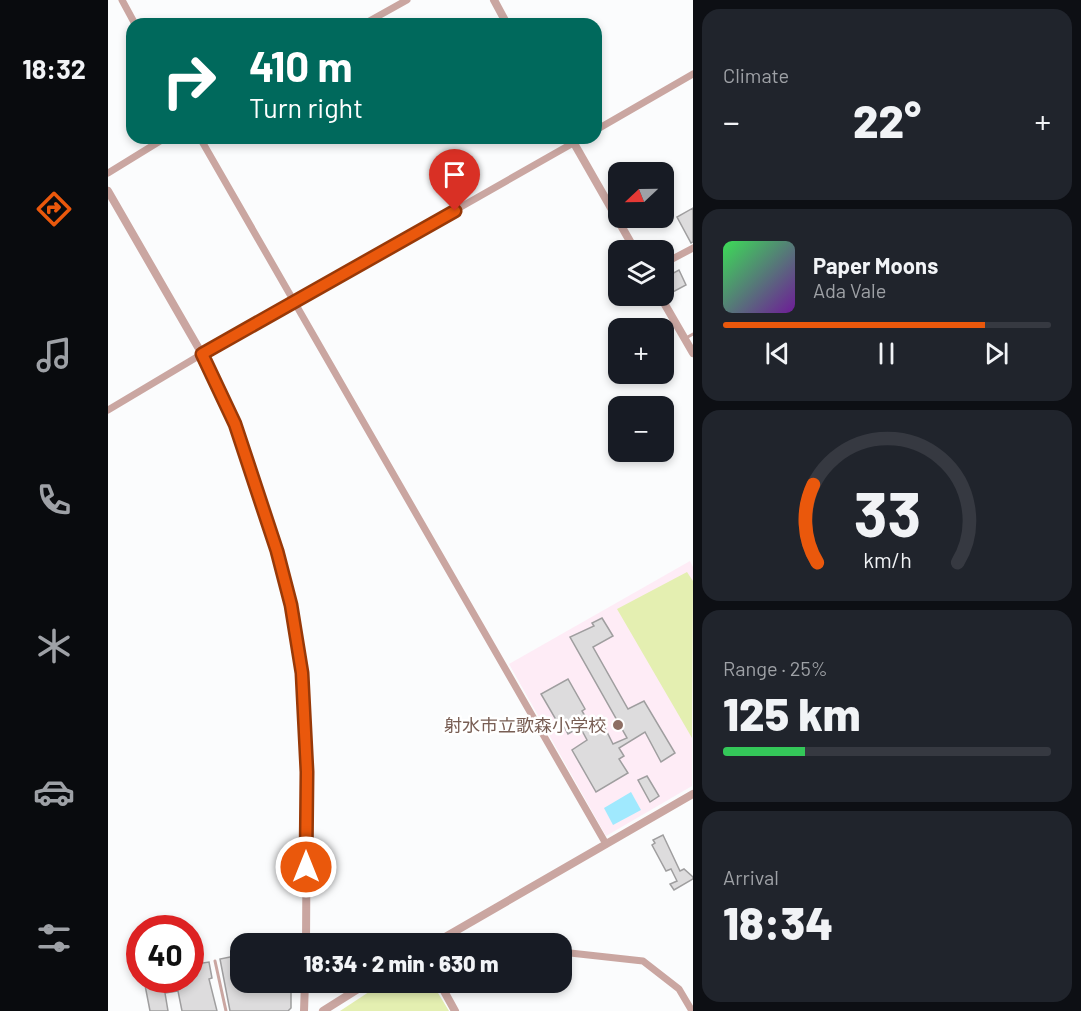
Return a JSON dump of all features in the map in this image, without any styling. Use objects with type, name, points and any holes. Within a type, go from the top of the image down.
[{"type":"street","points":[[122,0],[132,18]]},
{"type":"street","points":[[374,18],[406,0]]},
{"type":"street","points":[[494,0],[504,18]]},
{"type":"street","points":[[602,127],[693,74]]},
{"type":"street","points":[[108,173],[155,144]]},
{"type":"street","points":[[204,144],[606,844]]},
{"type":"street","points":[[108,410],[566,144]]},
{"type":"street","points":[[575,144],[629,240]]},
{"type":"street","points":[[108,191],[202,354],[235,424],[277,551],[291,605],[302,673],[307,772],[306,933]]},
{"type":"street","points":[[674,258],[693,248]]},
{"type":"street","points":[[667,306],[689,336],[693,353]]},
{"type":"street","points":[[452,933],[693,795]]},
{"type":"street","points":[[572,953],[643,961],[679,989],[692,1011]]},
{"type":"street","points":[[304,1011],[305,993]]},
{"type":"street","points":[[323,1011],[352,993]]},
{"type":"street","points":[[445,993],[455,1011]]},
{"type":"lane","points":[[215,961],[226,1011]]},
{"type":"shaded area","name":"射水市立歌森小学校","points":[[690,561],[693,567],[692,786],[606,836],[509,664]]},
{"type":"green space","points":[[687,572],[693,581],[692,738],[617,609]]},
{"type":"green space","points":[[367,993],[438,993],[449,1011],[340,1011]]},
{"type":"water","points":[[631,792],[641,810],[613,825],[604,808]]},
{"type":"building","points":[[693,208],[693,242],[691,243],[677,217]]},
{"type":"building","points":[[679,270],[686,285],[674,291],[674,273]]},
{"type":"building","points":[[602,618],[613,636],[593,647],[628,709],[644,701],[675,753],[661,762],[645,732],[619,748],[624,756],[619,759],[628,773],[596,792],[572,750],[587,740],[580,727],[568,734],[562,723],[559,725],[541,694],[568,679],[585,709],[582,711],[592,728],[596,725],[598,729],[604,726],[613,744],[627,738],[570,637],[594,626],[592,623]]},
{"type":"building","points":[[647,776],[659,796],[650,802],[638,780]]},
{"type":"building","points":[[663,835],[680,871],[684,869],[693,877],[674,890],[670,884],[677,881],[671,869],[666,871],[652,845],[655,843],[653,840]]},
{"type":"building","points":[[230,957],[230,993],[291,993],[291,1008],[288,1011],[230,1011],[220,959]]},
{"type":"building","points":[[209,962],[212,978],[209,979],[217,1011],[182,1011],[178,993],[204,993],[204,963]]},
{"type":"building","points":[[147,993],[165,993],[168,1011],[150,1011]]},
{"type":"place","name":"射水市立歌森小学校","points":[[618,725]]},
{"type":"route","points":[[306,867],[307,772],[302,673],[291,605],[277,551],[235,424],[202,354],[455,211]]}]
